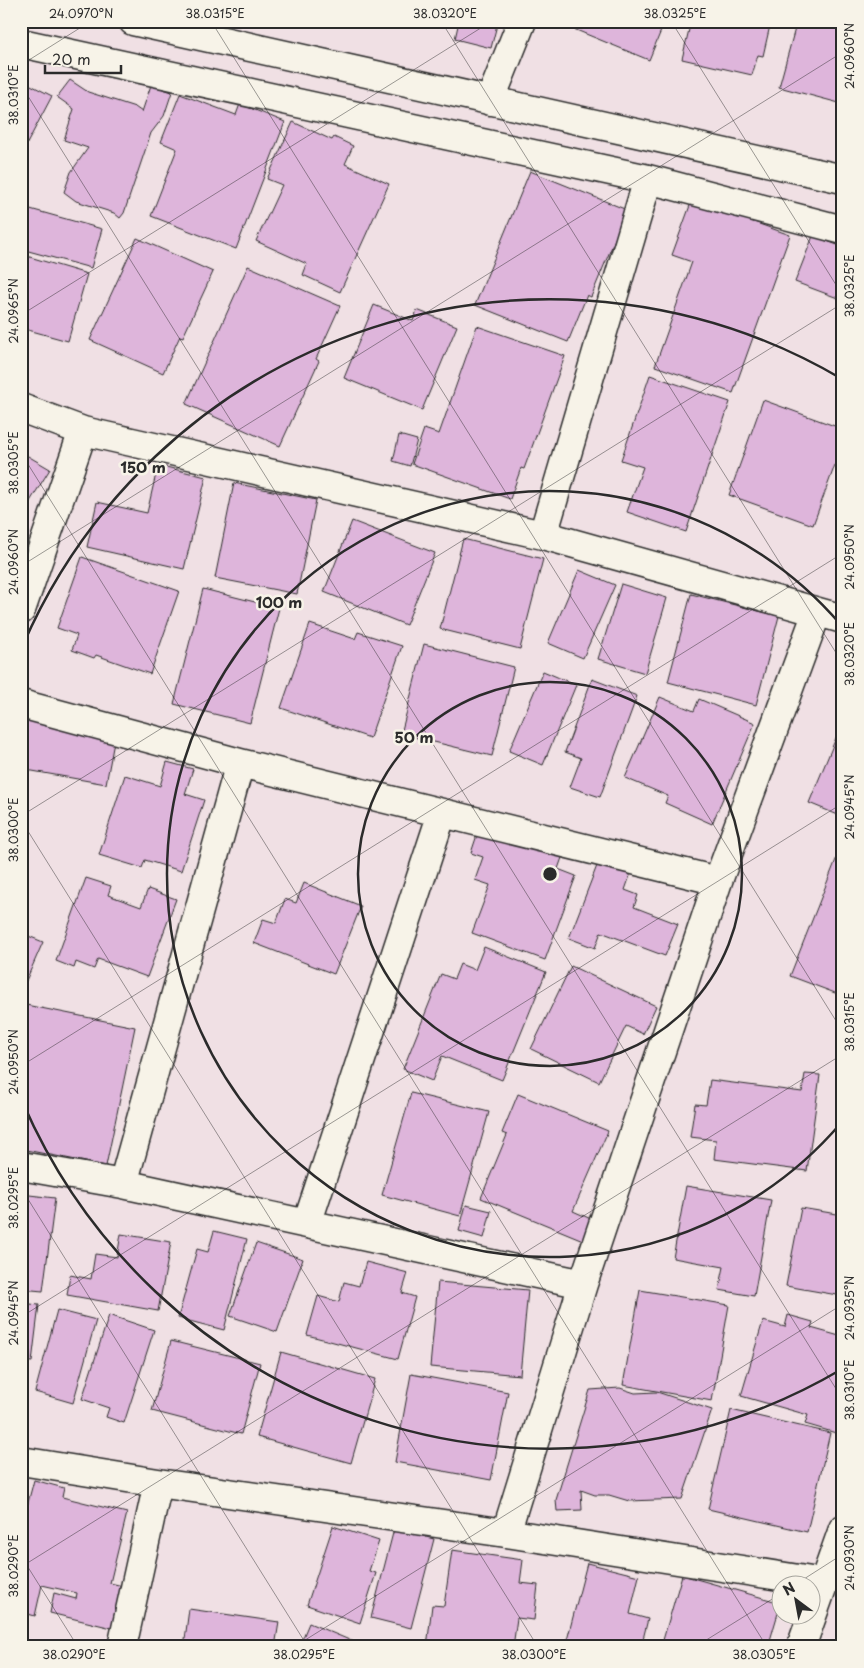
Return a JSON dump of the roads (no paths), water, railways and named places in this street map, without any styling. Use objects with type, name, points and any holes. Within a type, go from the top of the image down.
[{"type":"street","points":[[133,21],[212,30],[490,101],[843,179]]},
{"type":"street","points":[[490,101],[522,21]]},
{"type":"street","points":[[21,43],[648,179],[843,230]]},
{"type":"street","points":[[543,535],[648,179]]},
{"type":"street","points":[[21,408],[83,432],[543,535],[843,619]]},
{"type":"street","points":[[21,610],[83,432]]},
{"type":"street","points":[[506,1533],[583,1284],[718,881],[817,612]]},
{"type":"street","points":[[21,704],[240,763],[718,881]]},
{"type":"street","points":[[123,1184],[240,763]]},
{"type":"street","points":[[308,1224],[442,813]]},
{"type":"street","points":[[21,1166],[123,1184],[583,1284]]},
{"type":"street","points":[[21,1461],[158,1483],[506,1533],[824,1583]]},
{"type":"street","points":[[122,1647],[158,1483]]},
{"type":"street","points":[[801,1647],[843,1529]]}]
